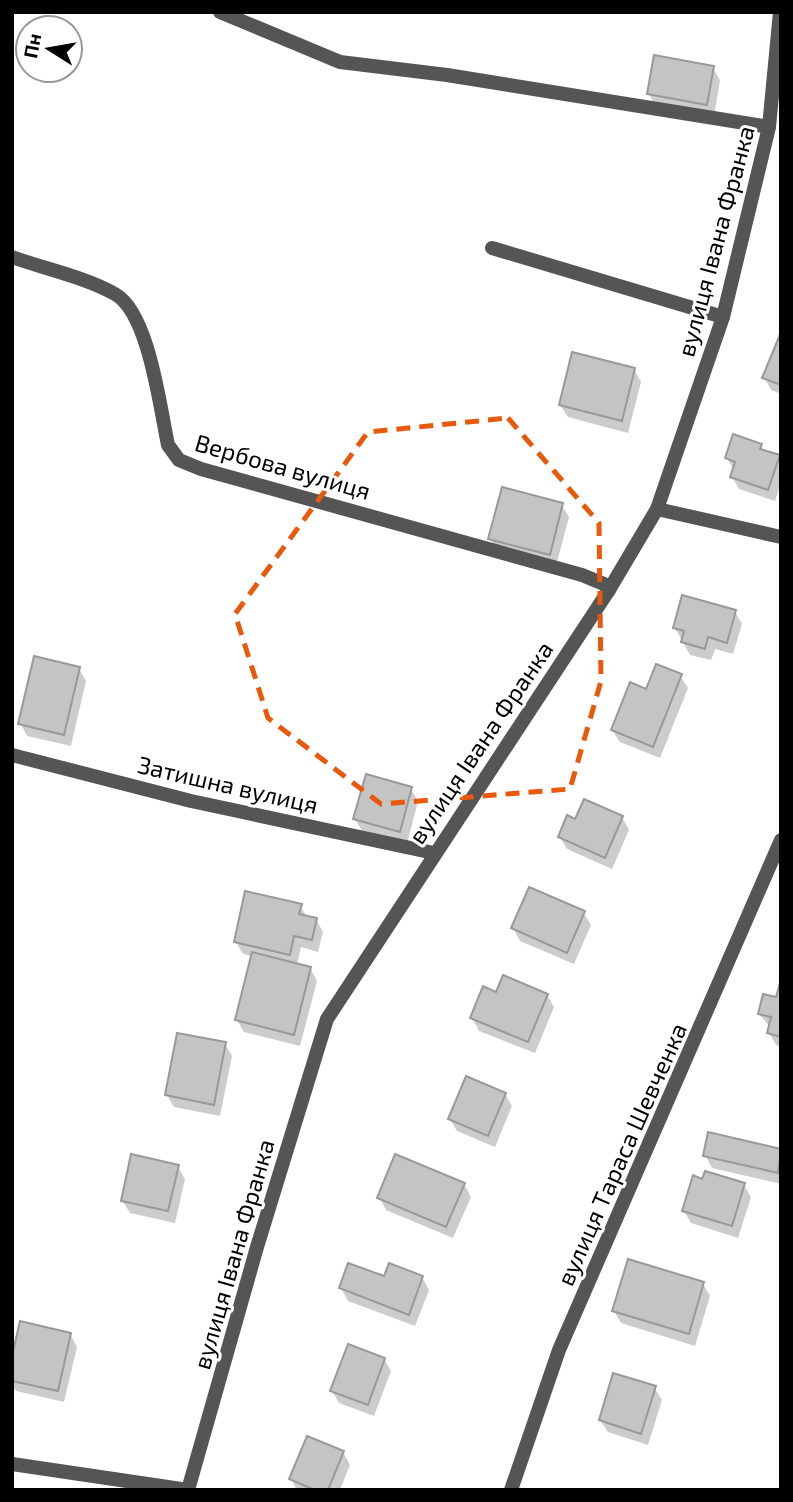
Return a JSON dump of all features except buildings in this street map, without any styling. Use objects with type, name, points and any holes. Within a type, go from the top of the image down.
[{"type":"street","points":[[220,12],[340,62],[447,75],[769,127]]},
{"type":"street","name":"вулиця Івана Франка","points":[[188,1490],[257,1247],[327,1019],[609,590],[657,509],[723,317],[769,127],[780,12]]},
{"type":"street","points":[[492,248],[723,317]]},
{"type":"street","name":"Вербова вулиця","points":[[12,257],[116,295],[130,308],[142,332],[168,445],[179,460],[214,473],[582,575],[604,584],[609,590]]},
{"type":"street","points":[[657,509],[781,537]]},
{"type":"street","name":"Затишна вулиця","points":[[12,755],[191,801],[434,853]]},
{"type":"street","name":"вулиця Тараса Шевченка","points":[[511,1490],[559,1350],[781,840]]},
{"type":"street","points":[[12,1464],[188,1490]]},
{"type":"highlighted area","points":[[508,418],[599,523],[601,681],[570,789],[381,804],[268,718],[235,614],[368,432]]}]
